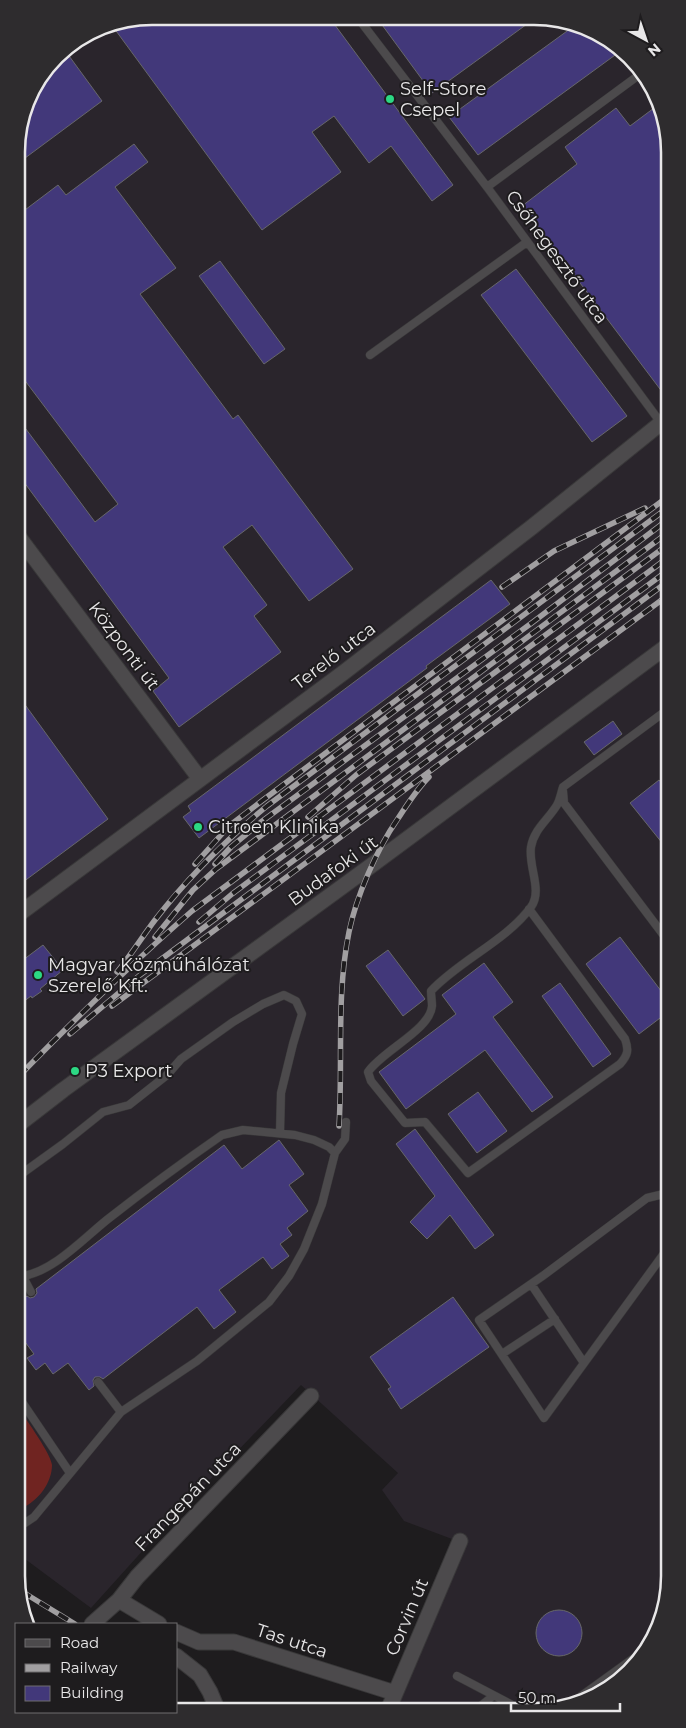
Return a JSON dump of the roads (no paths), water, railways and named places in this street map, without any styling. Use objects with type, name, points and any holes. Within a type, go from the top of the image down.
[{"type":"street","name":"Terelő utca","points":[[25,910],[416,617],[661,423]]},
{"type":"street","name":"Központi út","points":[[25,545],[200,779]]},
{"type":"street","name":"Budafoki út","points":[[25,1119],[661,652]]},
{"type":"street","name":"Frangepán utca","points":[[93,1623],[119,1600],[137,1577],[311,1396]]},
{"type":"street","name":"Corvin út","points":[[391,1703],[460,1541]]},
{"type":"street","points":[[119,1600],[157,1623]]},
{"type":"street","name":"Tas utca","points":[[178,1633],[199,1642],[234,1642],[395,1694]]},
{"type":"street","points":[[178,1658],[200,1675],[215,1703]]},
{"type":"lane","points":[[363,25],[487,188]]},
{"type":"lane","name":"Csőhegesztő utca","points":[[636,77],[487,188],[661,417]]},
{"type":"lane","points":[[370,355],[527,242]]},
{"type":"lane","points":[[529,909],[625,1039],[628,1047],[627,1056],[620,1064],[468,1173],[426,1122],[405,1123],[371,1081],[368,1072],[374,1063],[422,1026],[432,1008],[431,991],[443,978],[503,934],[532,906],[537,891],[530,858],[532,844],[538,828],[557,804],[563,787],[661,714]]},
{"type":"lane","points":[[563,787],[564,802],[661,932]]},
{"type":"lane","points":[[25,1171],[103,1112],[129,1105],[167,1074],[181,1058],[232,1022],[263,1004],[284,995],[296,1001],[302,1014],[281,1093],[280,1132]]},
{"type":"lane","points":[[25,1523],[34,1517],[121,1412],[196,1361],[269,1302],[289,1276],[304,1249],[322,1204],[334,1153],[345,1139],[346,1122]]},
{"type":"lane","points":[[25,1274],[33,1274],[51,1264],[108,1219],[222,1135],[243,1130],[280,1132],[314,1140],[330,1147],[334,1153]]},
{"type":"lane","points":[[661,1195],[647,1198],[479,1320],[544,1418],[661,1258]]},
{"type":"lane","points":[[25,1280],[31,1292]]},
{"type":"lane","points":[[531,1284],[584,1363]]},
{"type":"lane","points":[[502,1354],[555,1319]]},
{"type":"lane","points":[[98,1382],[121,1412]]},
{"type":"lane","points":[[25,1406],[70,1473]]},
{"type":"lane","points":[[589,1690],[623,1666]]},
{"type":"lane","points":[[457,1676],[508,1703]]},
{"type":"lane","points":[[485,1703],[494,1696]]},
{"type":"railway","points":[[195,864],[229,826],[661,502]]},
{"type":"railway","points":[[502,587],[554,551],[645,508]]},
{"type":"railway","points":[[117,972],[155,920],[194,874],[267,806],[661,513]]},
{"type":"railway","points":[[215,864],[231,847],[261,822],[533,622],[661,525]]},
{"type":"railway","points":[[155,937],[193,890],[216,869],[661,538]]},
{"type":"railway","points":[[308,817],[356,775],[661,550]]},
{"type":"railway","points":[[25,1070],[104,992],[192,911],[661,563]]},
{"type":"railway","points":[[199,922],[232,894],[661,575]]},
{"type":"railway","points":[[70,1034],[140,975],[661,586]]},
{"type":"railway","points":[[112,1006],[661,600]]},
{"type":"railway","points":[[339,1126],[341,1004],[345,956],[352,918],[368,874],[389,832],[429,777]]},
{"type":"railway","points":[[26,1594],[73,1623]]},
{"type":"place","name":"Self-Store Csepel","points":[[390,99]]},
{"type":"place","name":"Citroen Klinika","points":[[198,827]]},
{"type":"place","name":"Magyar Közműhálózat Szerelő Kft.","points":[[38,975]]},
{"type":"place","name":"P3 Export","points":[[75,1071]]}]
